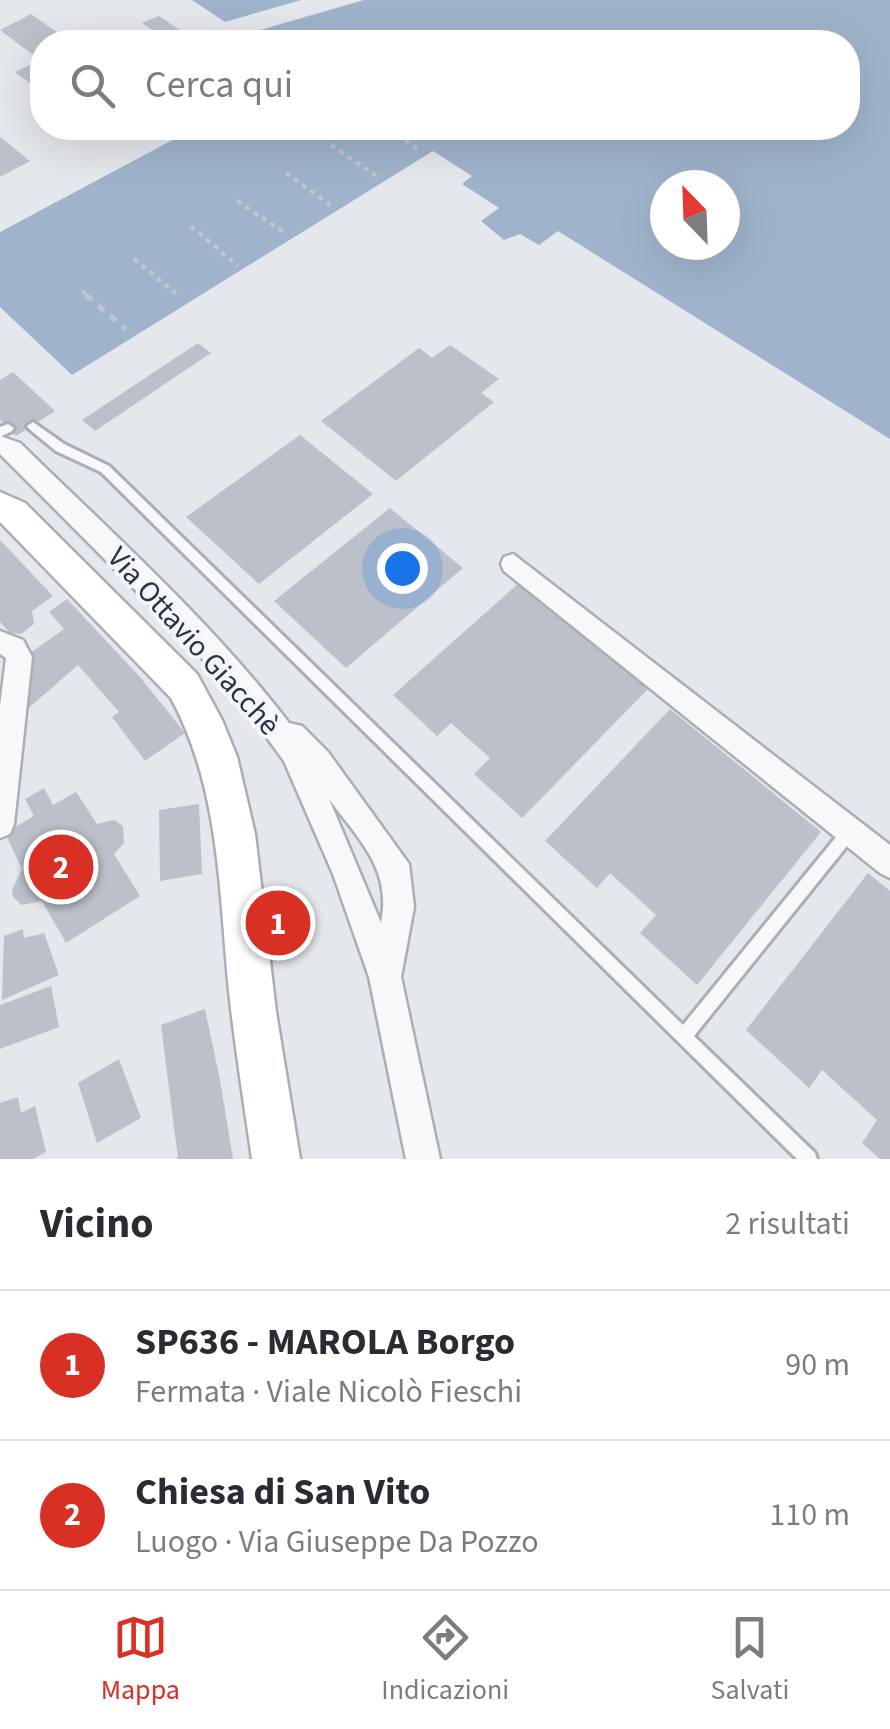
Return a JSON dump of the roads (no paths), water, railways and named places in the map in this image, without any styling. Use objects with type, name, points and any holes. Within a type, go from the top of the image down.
[{"type":"main road","points":[[0,506],[13,513],[184,686],[204,716],[240,856],[250,988],[276,1159]]},
{"type":"street","name":"Via Ottavio Giacchè","points":[[3,435],[247,689],[294,752],[347,872],[385,977],[424,1159]]},
{"type":"street","points":[[513,564],[890,863]]},
{"type":"street","points":[[0,642],[14,648],[19,657],[0,824]]},
{"type":"street","points":[[247,689],[318,761],[394,864],[399,907],[385,977]]},
{"type":"lane","points":[[33,426],[65,454],[86,458],[105,469],[809,1159]]},
{"type":"lane","points":[[684,1036],[850,831]]},
{"type":"water","points":[[192,0],[301,0],[225,22]]},
{"type":"water","points":[[364,0],[890,0],[890,439],[558,231],[539,245],[520,234],[504,240],[481,221],[499,208],[462,184],[472,176],[433,151],[72,375],[0,307],[0,232],[172,140],[860,140],[860,30],[260,30]]},
{"type":"place","name":"Chiesa di San Vito","points":[[61,867]]},
{"type":"place","name":"SP636 - MAROLA Borgo","points":[[278,923]]}]
